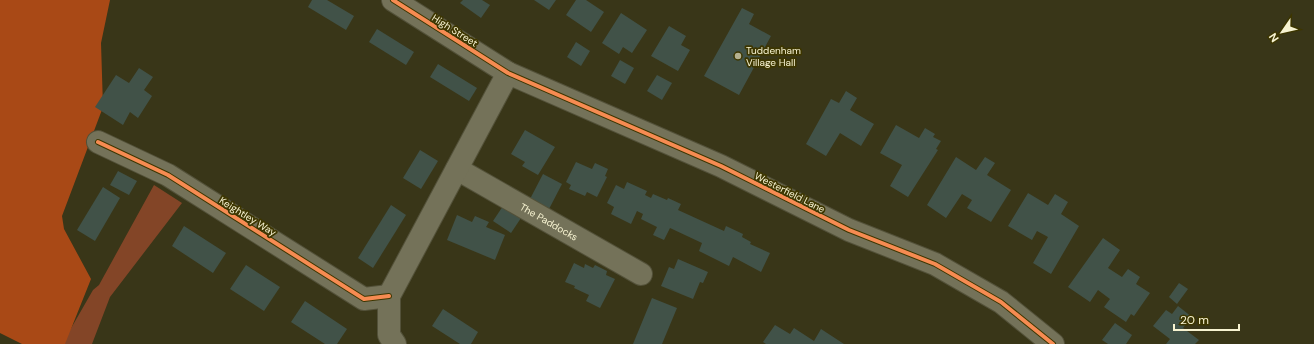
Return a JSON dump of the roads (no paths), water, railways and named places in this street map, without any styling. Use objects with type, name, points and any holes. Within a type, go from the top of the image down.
[{"type":"street","name":"High Street","points":[[393,0],[508,73]]},
{"type":"street","points":[[395,344],[389,335],[389,296],[411,259],[508,73]]},
{"type":"street","name":"Westerfield Lane","points":[[508,73],[721,166],[849,230],[935,264],[1001,302],[1053,344]]},
{"type":"street","name":"Keightley Way","points":[[98,142],[168,175],[364,298],[389,296]]},
{"type":"street","name":"The Paddocks","points":[[457,169],[641,274]]},
{"type":"place","name":"Tuddenham Village Hall","points":[[738,56]]}]
